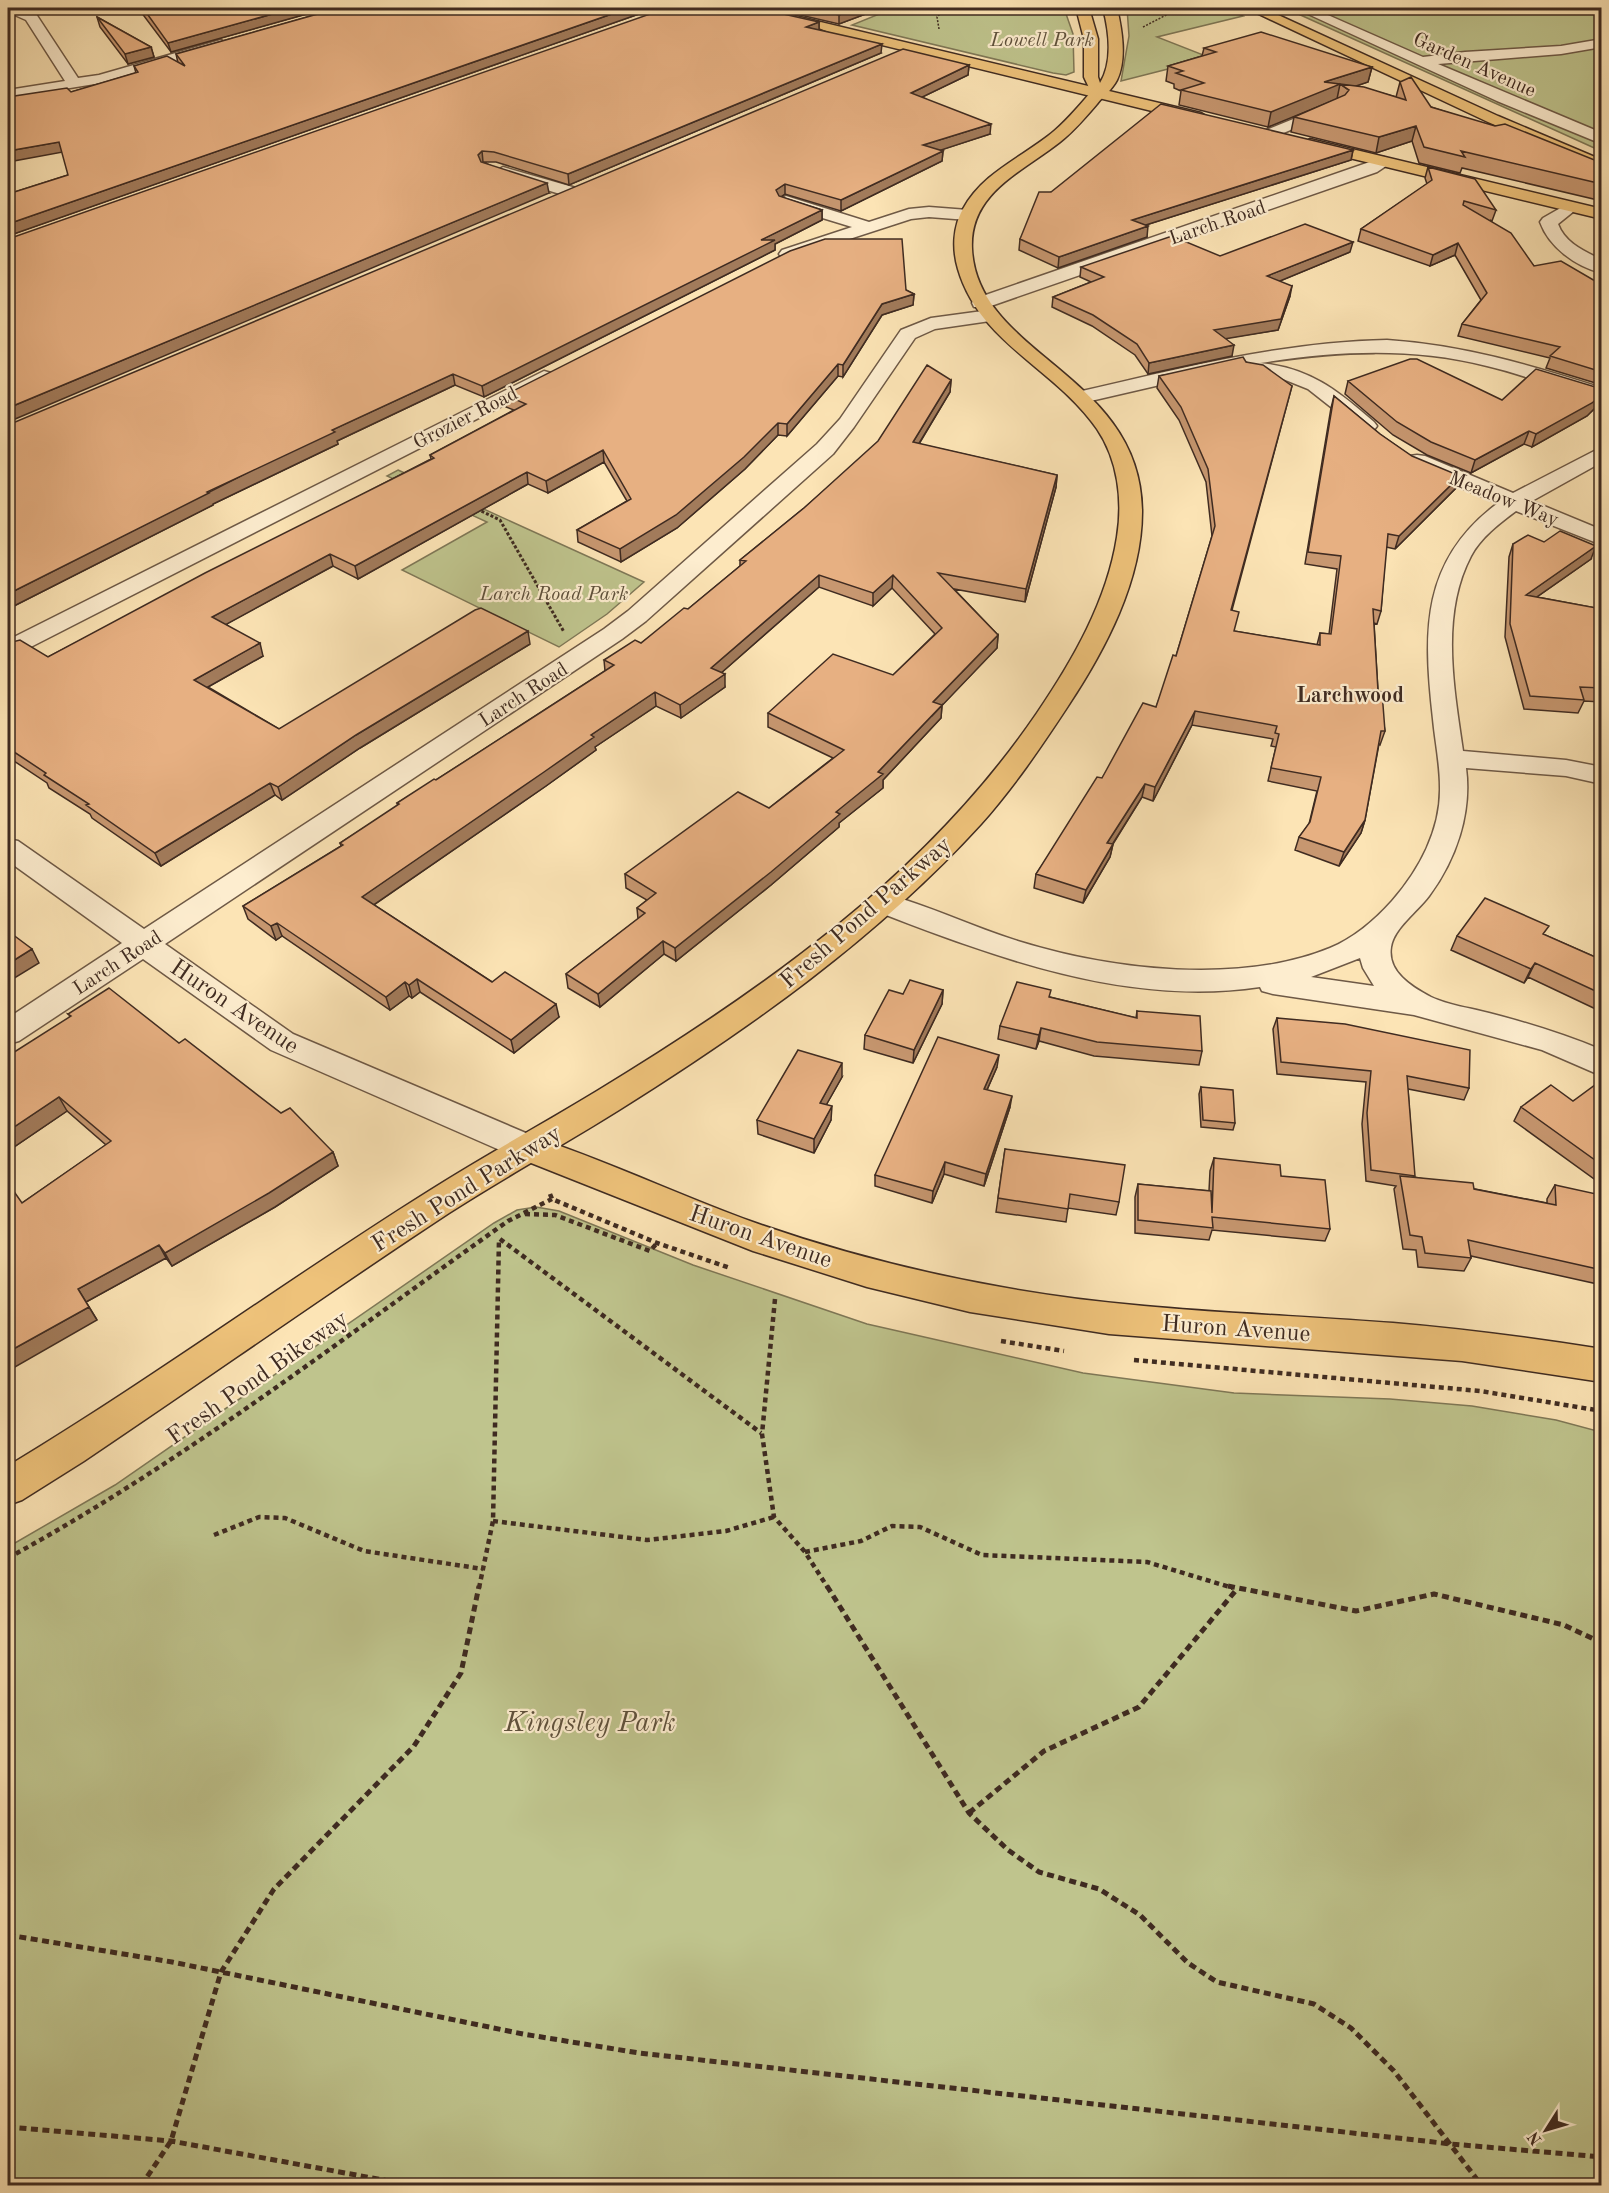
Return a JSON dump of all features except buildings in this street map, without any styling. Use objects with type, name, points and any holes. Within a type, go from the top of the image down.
[{"type":"main road","points":[[748,8],[1215,121]]},
{"type":"main road","points":[[1082,8],[1092,46],[1091,80],[1098,93]]},
{"type":"main road","name":"Fresh Pond Parkway","points":[[8,1487],[443,1200],[653,1072],[797,973],[883,903],[963,827],[1018,761],[1065,692],[1104,622],[1123,564],[1131,517],[1131,497],[1127,472],[1117,444],[1103,421],[1082,397],[1010,337],[986,309],[963,261],[963,242],[968,215],[985,188],[1062,133],[1108,83],[1115,38],[1110,8]]},
{"type":"main road","points":[[1253,8],[1493,119],[1602,166]]},
{"type":"main road","points":[[1264,133],[1602,214]]},
{"type":"main road","name":"Huron Avenue","points":[[528,1148],[767,1241],[860,1269],[956,1294],[1100,1317],[1204,1327],[1431,1341],[1502,1349],[1602,1366]]},
{"type":"street","points":[[9,8],[31,17],[74,84]]},
{"type":"street","name":"Garden Avenue","points":[[1302,8],[1421,62],[1602,139]]},
{"type":"street","points":[[1582,8],[1602,11]]},
{"type":"street","points":[[8,94],[101,79],[239,39]]},
{"type":"street","points":[[1421,62],[1475,55],[1578,48],[1602,43]]},
{"type":"street","points":[[886,58],[912,47]]},
{"type":"street","points":[[1264,133],[1336,105]]},
{"type":"street","name":"Larch Road","points":[[8,1034],[637,616],[825,449],[847,423],[908,334],[931,324],[986,309],[1371,169],[1384,162]]},
{"type":"street","points":[[489,167],[576,189],[550,201]]},
{"type":"street","points":[[786,201],[869,226]]},
{"type":"street","points":[[1571,207],[1549,222],[1551,231],[1558,241],[1602,268]]},
{"type":"street","points":[[772,261],[796,250],[916,213],[968,215]]},
{"type":"street","points":[[1082,397],[1272,355],[1326,368],[1390,346],[1455,353],[1524,369],[1602,395]]},
{"type":"street","name":"Grozier Road","points":[[8,649],[563,368]]},
{"type":"street","name":"Meadow Way","points":[[1216,368],[1280,371],[1306,379],[1326,368],[1393,446],[1437,471],[1602,538]]},
{"type":"street","points":[[1231,981],[1275,975],[1321,963],[1359,947],[1381,933],[1418,891],[1440,846],[1454,802],[1439,661],[1440,631],[1447,590],[1456,564],[1470,540],[1483,526],[1515,502],[1602,453]]},
{"type":"street","points":[[1532,765],[1602,755]]},
{"type":"street","points":[[1451,758],[1566,768],[1602,776]]},
{"type":"street","name":"Huron Avenue","points":[[8,848],[282,1042],[528,1148]]},
{"type":"street","points":[[883,903],[993,944],[1055,961],[1154,977],[1320,988],[1425,1007],[1551,1041],[1602,1064]]},
{"type":"street","points":[[1381,933],[1375,946],[1375,961],[1384,978],[1402,994],[1425,1007]]},
{"type":"path","points":[[470,506],[500,520],[565,632]]},
{"type":"path","name":"Huron Avenue","points":[[521,1215],[538,1213],[555,1215],[650,1251],[657,1243]]},
{"type":"path","name":"Fresh Pond Bikeway","points":[[8,1558],[72,1523],[171,1460],[508,1221],[521,1215]]},
{"type":"path","points":[[141,2186],[171,2141],[221,1972],[274,1888],[414,1746],[461,1673],[494,1521],[499,1239],[762,1434]]},
{"type":"path","points":[[775,1299],[762,1434],[774,1517],[805,1552],[969,1813],[1008,1850],[1039,1872],[1099,1889],[1140,1915],[1188,1963],[1217,1982],[1314,2004],[1352,2028],[1394,2071],[1482,2186]]},
{"type":"path","points":[[214,1535],[259,1517],[285,1518],[364,1551],[483,1569]]},
{"type":"path","points":[[494,1521],[647,1540],[726,1532],[774,1517]]},
{"type":"path","points":[[805,1552],[861,1541],[892,1526],[920,1527],[982,1555],[1147,1562],[1237,1589],[1356,1611],[1434,1594],[1564,1625],[1602,1643]]},
{"type":"path","points":[[969,1813],[1044,1751],[1139,1707],[1237,1589]]},
{"type":"path","points":[[8,1935],[172,1962],[523,2034],[639,2053],[1451,2144],[1602,2157]]},
{"type":"path","points":[[8,2127],[171,2141],[416,2186]]},
{"type":"green space","name":"Lowell Park","points":[[894,8],[1064,8],[1073,34],[1074,72],[1066,75],[1053,73],[852,25]]},
{"type":"green space","name":"Lowell Park","points":[[1127,8],[1225,8],[1243,16],[1157,37],[1211,58],[1121,81],[1129,36]]},
{"type":"green space","points":[[1285,8],[1601,8],[1601,151]]},
{"type":"green space","name":"Larch Road Park","points":[[398,470],[644,582],[607,614],[559,647],[402,570],[487,522],[387,476]]},
{"type":"green space","name":"Kingsley Park","points":[[536,1207],[559,1211],[693,1265],[867,1324],[1083,1373],[1234,1393],[1390,1399],[1472,1406],[1556,1420],[1601,1432],[1601,2185],[8,2185],[8,1547],[115,1485],[494,1223],[517,1210]]},
{"type":"district","name":"Larchwood","points":[[1350,694]]}]
